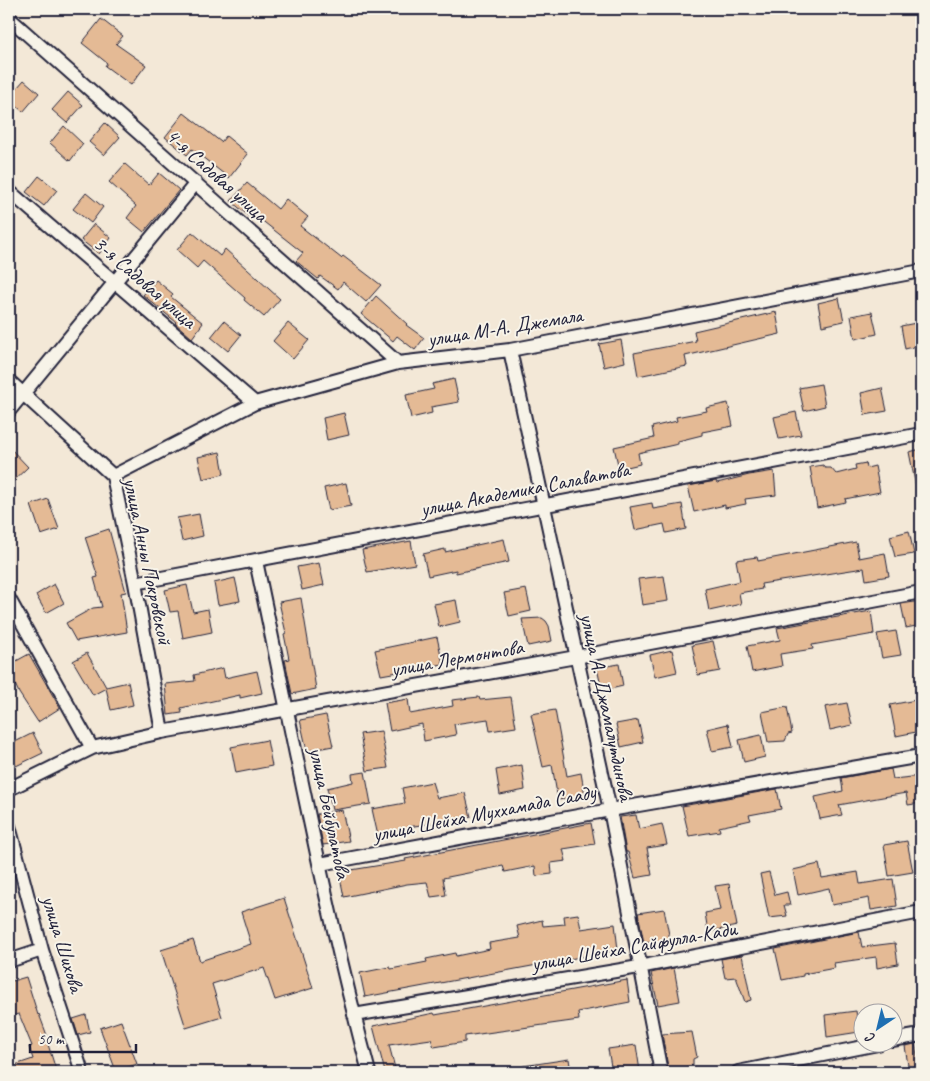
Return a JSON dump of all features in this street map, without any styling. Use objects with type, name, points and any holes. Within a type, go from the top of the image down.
[{"type":"street","name":"4-я Садовая улица","points":[[9,18],[398,363]]},
{"type":"street","points":[[9,411],[196,183]]},
{"type":"street","name":"3-я Садовая улица","points":[[9,192],[255,403]]},
{"type":"street","name":"улица М-А. Джемала","points":[[113,476],[255,403],[398,363],[510,350],[921,271]]},
{"type":"street","name":"улица А. Джамалутдинова","points":[[510,350],[610,810],[639,967],[661,1072]]},
{"type":"street","name":"улица Анны Покровской","points":[[9,380],[113,476],[136,584],[162,732]]},
{"type":"street","name":"улица Академика Салаватова","points":[[136,584],[921,434]]},
{"type":"street","name":"улица Бейбулатова","points":[[256,561],[320,864],[354,1015],[369,1072]]},
{"type":"street","name":"улица Лермонтова","points":[[9,789],[92,748],[162,732],[921,592]]},
{"type":"street","points":[[9,599],[92,748]]},
{"type":"street","name":"улица Шейха Муххамада Сааду","points":[[320,864],[610,810],[921,756]]},
{"type":"street","name":"улица Шихова","points":[[9,826],[42,950],[82,1072]]},
{"type":"street","name":"улица Шейха Сайфулла-Кади","points":[[354,1015],[639,967],[921,912]]},
{"type":"street","points":[[9,961],[42,950]]},
{"type":"street","points":[[902,1038],[921,1035]]},
{"type":"street","points":[[738,1072],[852,1049]]},
{"type":"building","points":[[101,19],[123,36],[116,44],[146,65],[131,85],[105,66],[107,63],[82,43]]},
{"type":"building","points":[[24,80],[39,93],[23,112],[9,97]]},
{"type":"building","points":[[68,92],[83,105],[67,123],[52,110]]},
{"type":"building","points":[[184,113],[221,142],[226,136],[248,154],[229,178],[192,149],[187,155],[165,137]]},
{"type":"building","points":[[105,123],[120,137],[104,155],[89,142]]},
{"type":"building","points":[[64,126],[83,144],[70,161],[50,143]]},
{"type":"building","points":[[125,164],[149,185],[159,173],[179,190],[144,232],[127,218],[136,206],[109,182]]},
{"type":"building","points":[[39,176],[57,190],[44,206],[26,192]]},
{"type":"building","points":[[247,183],[278,209],[286,199],[308,217],[300,226],[341,258],[343,256],[381,285],[366,302],[343,282],[338,289],[320,276],[318,279],[296,261],[303,253],[255,215],[252,219],[231,201]]},
{"type":"building","points":[[86,193],[103,207],[91,223],[73,209]]},
{"type":"building","points":[[94,224],[111,238],[99,254],[81,240]]},
{"type":"building","points":[[192,232],[220,256],[225,249],[280,299],[264,317],[203,261],[197,268],[177,250]]},
{"type":"building","points":[[156,280],[173,294],[171,297],[203,323],[192,338],[143,295]]},
{"type":"building","points":[[376,296],[406,325],[424,338],[415,350],[397,336],[393,341],[361,314]]},
{"type":"building","points":[[839,298],[844,321],[822,326],[818,303]]},
{"type":"building","points":[[776,312],[780,334],[685,356],[687,366],[638,376],[634,353],[696,341],[694,331]]},
{"type":"building","points":[[872,312],[877,334],[855,339],[851,316]]},
{"type":"building","points":[[224,321],[241,335],[228,351],[211,337]]},
{"type":"building","points":[[921,322],[921,345],[905,349],[901,326]]},
{"type":"building","points":[[288,323],[309,340],[293,359],[273,341]]},
{"type":"building","points":[[621,340],[625,362],[604,367],[599,344]]},
{"type":"building","points":[[454,379],[459,402],[431,407],[432,413],[411,418],[406,395],[434,389],[432,384]]},
{"type":"building","points":[[821,384],[825,406],[804,411],[799,388]]},
{"type":"building","points":[[882,388],[887,411],[865,415],[861,393]]},
{"type":"building","points":[[728,403],[733,426],[702,432],[702,435],[678,441],[678,444],[638,453],[640,464],[619,469],[614,447],[654,438],[652,427],[677,421],[676,417],[707,411],[706,408]]},
{"type":"building","points":[[796,412],[801,435],[779,439],[774,417]]},
{"type":"building","points":[[344,413],[349,435],[327,440],[323,418]]},
{"type":"building","points":[[9,447],[28,467],[9,485]]},
{"type":"building","points":[[921,449],[921,487],[916,487],[909,452]]},
{"type":"building","points":[[220,452],[224,474],[203,479],[198,457]]},
{"type":"building","points":[[866,463],[867,468],[875,466],[880,492],[845,499],[846,502],[817,508],[810,467],[823,465],[825,468],[831,468],[836,474],[856,469],[855,465]]},
{"type":"building","points":[[774,471],[776,495],[745,499],[746,504],[725,508],[725,505],[694,512],[688,486],[716,481],[717,483]]},
{"type":"building","points":[[346,483],[351,506],[329,510],[324,488]]},
{"type":"building","points":[[48,499],[59,529],[41,535],[31,505]]},
{"type":"building","points":[[652,503],[653,509],[682,504],[686,529],[666,533],[664,524],[635,530],[630,507]]},
{"type":"building","points":[[199,514],[203,536],[182,541],[177,518]]},
{"type":"building","points":[[109,529],[126,592],[121,593],[127,632],[76,641],[66,623],[93,608],[102,607],[94,578],[98,577],[85,537]]},
{"type":"building","points":[[909,531],[914,554],[895,557],[890,536]]},
{"type":"building","points":[[504,539],[509,562],[456,573],[456,570],[428,576],[423,554],[445,549],[445,552]]},
{"type":"building","points":[[411,541],[415,564],[367,572],[362,550]]},
{"type":"building","points":[[856,542],[859,558],[885,553],[889,576],[866,580],[864,568],[761,584],[762,589],[739,593],[741,604],[709,611],[705,589],[740,581],[736,560],[757,557],[758,561]]},
{"type":"building","points":[[319,563],[324,585],[302,590],[297,567]]},
{"type":"building","points":[[664,576],[668,601],[642,605],[638,579]]},
{"type":"building","points":[[235,578],[240,601],[218,605],[214,583]]},
{"type":"building","points":[[54,584],[64,603],[46,613],[36,595]]},
{"type":"building","points":[[187,585],[193,612],[208,609],[212,632],[183,638],[178,611],[170,612],[165,590]]},
{"type":"building","points":[[526,589],[531,611],[509,616],[504,593]]},
{"type":"building","points":[[301,598],[316,689],[292,694],[285,660],[289,659],[284,634],[286,633],[279,602]]},
{"type":"building","points":[[456,600],[460,622],[439,627],[434,604]]},
{"type":"building","points":[[921,601],[921,625],[906,628],[901,604]]},
{"type":"building","points":[[871,611],[874,634],[812,645],[813,649],[780,654],[782,666],[752,672],[747,646],[780,640],[777,628]]},
{"type":"building","points":[[542,618],[549,626],[552,641],[528,646],[522,619]]},
{"type":"building","points":[[896,631],[901,655],[882,658],[877,634]]},
{"type":"building","points":[[437,637],[443,664],[381,675],[375,650]]},
{"type":"building","points":[[713,641],[720,671],[698,675],[692,645]]},
{"type":"building","points":[[672,650],[677,672],[655,677],[650,655]]},
{"type":"building","points":[[87,653],[106,687],[128,682],[133,705],[111,710],[106,688],[93,695],[73,661]]},
{"type":"building","points":[[29,654],[60,708],[38,722],[19,693],[9,671],[9,665]]},
{"type":"building","points":[[619,664],[623,686],[602,691],[597,668]]},
{"type":"building","points":[[223,668],[225,678],[257,671],[262,693],[240,698],[240,695],[181,708],[182,713],[168,715],[165,684],[195,681],[194,675]]},
{"type":"building","points":[[479,697],[480,700],[511,697],[516,727],[490,731],[488,719],[454,724],[456,735],[424,741],[422,724],[390,731],[385,703],[408,699],[410,714],[453,706],[452,700]]},
{"type":"building","points":[[921,699],[921,731],[896,736],[890,705]]},
{"type":"building","points":[[847,703],[852,725],[830,730],[825,707]]},
{"type":"building","points":[[787,707],[792,733],[788,734],[785,741],[768,742],[762,712]]},
{"type":"building","points":[[555,710],[567,776],[581,773],[585,796],[558,800],[552,765],[543,767],[531,714]]},
{"type":"building","points":[[326,715],[333,746],[307,751],[300,720]]},
{"type":"building","points":[[638,720],[643,742],[621,747],[616,724]]},
{"type":"building","points":[[728,724],[733,747],[712,751],[707,729]]},
{"type":"building","points":[[381,731],[388,768],[367,771],[360,734]]},
{"type":"building","points":[[33,733],[43,753],[16,766],[9,753],[9,745]]},
{"type":"building","points":[[761,735],[765,757],[744,762],[739,740]]},
{"type":"building","points":[[267,740],[272,766],[236,773],[231,747]]},
{"type":"building","points":[[522,765],[525,790],[500,795],[496,770]]},
{"type":"building","points":[[891,769],[893,779],[921,776],[921,803],[908,805],[906,793],[839,805],[842,815],[820,819],[815,797],[843,791],[841,778]]},
{"type":"building","points":[[365,772],[371,804],[332,810],[327,788],[353,782],[352,774]]},
{"type":"building","points":[[432,782],[437,798],[465,793],[471,817],[408,827],[409,830],[378,836],[372,809],[405,803],[402,788]]},
{"type":"building","points":[[777,789],[781,809],[749,815],[751,820],[719,827],[720,831],[689,836],[682,806]]},
{"type":"building","points":[[342,810],[349,841],[323,845],[317,814]]},
{"type":"building","points":[[636,815],[639,829],[662,824],[667,845],[647,848],[652,875],[635,878],[628,852],[626,852],[620,817]]},
{"type":"building","points":[[591,823],[595,844],[563,849],[566,861],[551,863],[552,874],[536,876],[535,866],[505,872],[503,866],[443,878],[446,895],[431,897],[427,882],[407,884],[344,897],[339,872],[406,861],[405,859]]},
{"type":"building","points":[[907,841],[913,872],[889,876],[884,845]]},
{"type":"building","points":[[819,864],[822,878],[858,872],[860,884],[893,879],[897,906],[871,910],[869,898],[832,905],[829,888],[798,895],[793,870]]},
{"type":"building","points":[[769,872],[775,895],[787,892],[790,905],[784,905],[787,916],[769,918],[760,874]]},
{"type":"building","points":[[729,884],[737,926],[708,932],[705,913],[720,910],[715,886]]},
{"type":"building","points":[[284,898],[313,988],[275,1000],[264,968],[212,984],[222,1017],[186,1028],[161,950],[193,940],[200,961],[251,944],[241,912]]},
{"type":"building","points":[[664,909],[670,940],[644,943],[638,913]]},
{"type":"building","points":[[578,914],[581,929],[615,924],[618,950],[365,997],[360,973],[427,962],[426,959],[455,953],[456,956],[490,949],[489,943],[520,938],[517,926],[542,920],[543,926],[565,924],[564,916]]},
{"type":"building","points":[[859,932],[862,947],[895,943],[898,964],[877,968],[876,957],[834,963],[835,968],[782,980],[775,949]]},
{"type":"building","points":[[742,955],[751,1000],[745,1002],[736,977],[725,978],[721,959]]},
{"type":"building","points":[[674,968],[680,1001],[658,1005],[651,973]]},
{"type":"building","points":[[26,977],[38,1015],[48,1038],[46,1038],[56,1070],[50,1072],[9,1072],[9,1067],[33,1059],[29,1047],[32,1046],[19,1014],[9,1016],[9,982]]},
{"type":"building","points":[[627,980],[630,1002],[578,1012],[579,1020],[465,1036],[465,1042],[434,1047],[431,1039],[389,1045],[396,1072],[385,1072],[373,1026],[434,1013],[435,1015]]},
{"type":"building","points":[[852,1012],[852,1033],[827,1037],[825,1015]]},
{"type":"building","points":[[86,1015],[90,1032],[78,1035],[73,1019]]},
{"type":"building","points":[[121,1021],[137,1064],[116,1071],[100,1028]]},
{"type":"building","points":[[692,1032],[697,1057],[693,1059],[693,1065],[686,1067],[687,1072],[669,1072],[662,1034]]},
{"type":"building","points":[[915,1044],[918,1060],[921,1060],[921,1072],[909,1072],[905,1046]]},
{"type":"building","points":[[636,1045],[640,1071],[612,1072],[608,1049]]},
{"type":"building","points":[[569,1059],[571,1072],[524,1072],[523,1066]]}]
